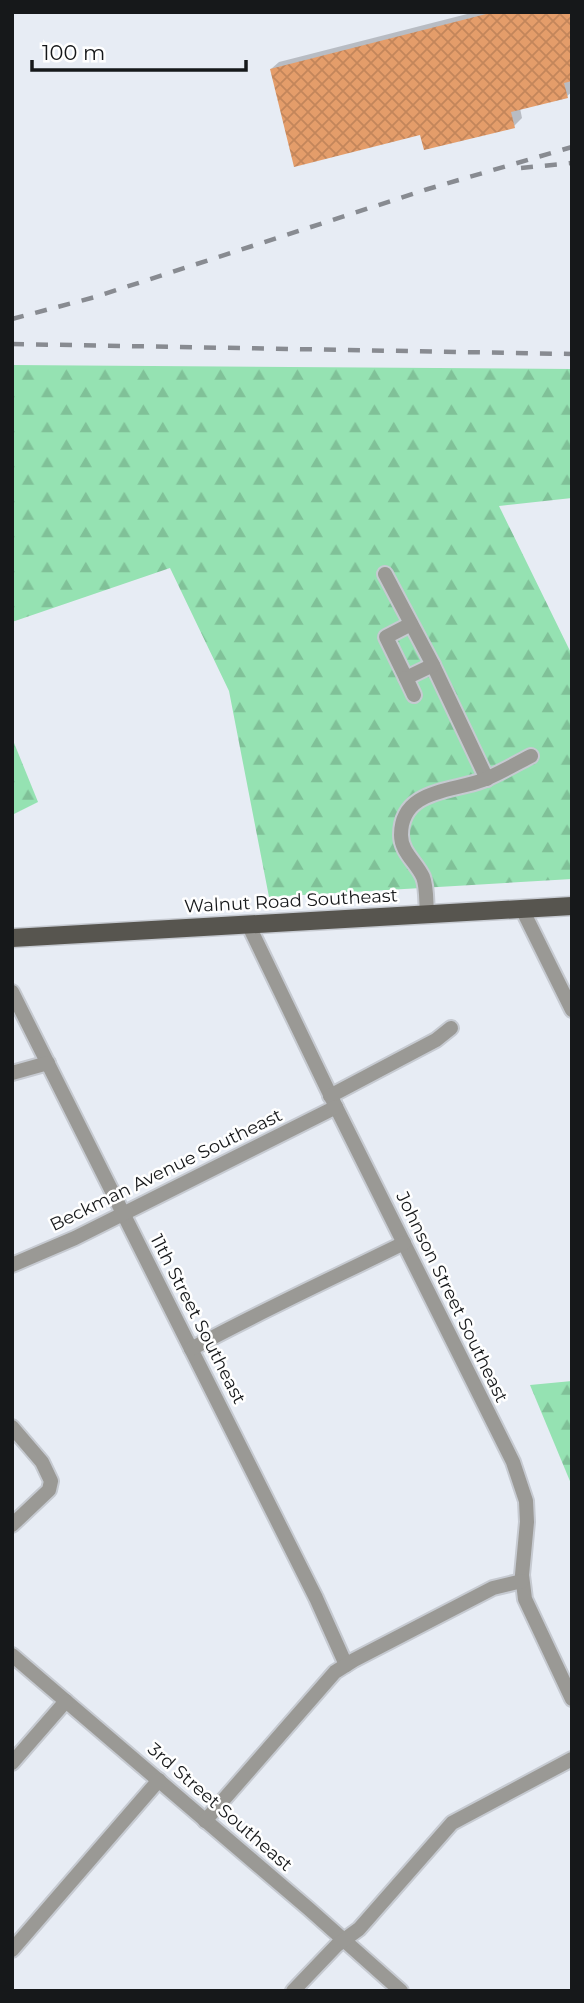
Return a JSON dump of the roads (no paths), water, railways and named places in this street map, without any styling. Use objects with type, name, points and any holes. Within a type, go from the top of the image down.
[{"type":"main road","name":"Walnut Road Southeast","points":[[12,938],[572,906]]},
{"type":"street","points":[[385,574],[433,665],[487,779]]},
{"type":"street","points":[[411,624],[386,637],[414,695]]},
{"type":"street","points":[[406,678],[433,665]]},
{"type":"street","points":[[427,914],[424,879],[404,850],[401,835],[404,818],[411,806],[425,795],[487,779],[530,756]]},
{"type":"street","points":[[522,909],[572,1010]]},
{"type":"street","name":"Johnson Street Southeast","points":[[247,924],[521,1481],[527,1522],[522,1581],[525,1599],[572,1699]]},
{"type":"street","name":"11th Street Southeast","points":[[12,992],[310,1586],[346,1665]]},
{"type":"street","name":"Beckman Avenue Southeast","points":[[12,1265],[124,1214],[333,1102],[436,1040],[451,1028]]},
{"type":"street","points":[[12,1073],[48,1063]]},
{"type":"street","points":[[191,1349],[404,1243]]},
{"type":"street","points":[[12,1427],[42,1462],[51,1481],[49,1490],[12,1525]]},
{"type":"street","points":[[205,1821],[335,1672],[493,1588],[522,1581]]},
{"type":"street","name":"3rd Street Southeast","points":[[12,1655],[401,1991]]},
{"type":"street","points":[[12,1763],[66,1701]]},
{"type":"street","points":[[293,1991],[343,1940],[359,1928],[452,1822],[572,1759]]},
{"type":"street","points":[[12,1950],[159,1780]]},
{"type":"railway","points":[[12,319],[95,297],[428,189],[572,147]]},
{"type":"railway","points":[[521,168],[572,163]]},
{"type":"railway","points":[[12,344],[572,354]]}]
